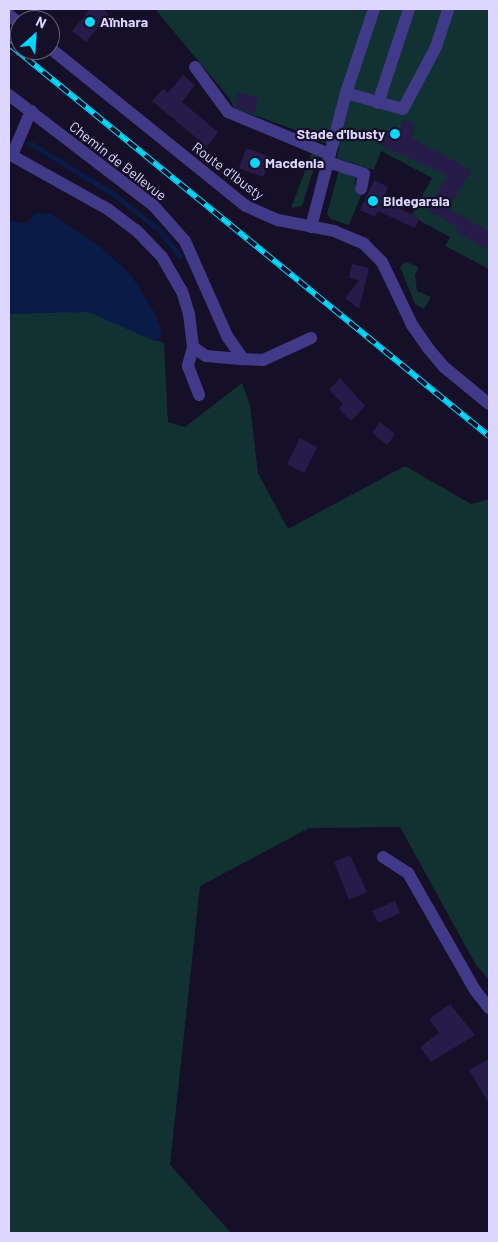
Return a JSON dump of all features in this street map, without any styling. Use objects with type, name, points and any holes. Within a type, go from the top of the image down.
[{"type":"street","points":[[311,227],[346,93],[374,9]]},
{"type":"street","points":[[378,103],[409,9]]},
{"type":"street","points":[[346,93],[403,109],[408,103],[436,47],[448,9]]},
{"type":"street","name":"Route d'Ibusty","points":[[60,56],[246,206],[278,220],[342,234],[374,253],[390,276],[412,325],[428,348],[444,367],[489,404]]},
{"type":"street","points":[[195,67],[228,112],[364,174],[361,189]]},
{"type":"street","name":"Chemin de Bellevue","points":[[9,94],[153,205],[185,241],[227,336],[242,358]]},
{"type":"street","points":[[31,111],[11,154],[109,210],[150,242],[182,291],[189,314],[193,347],[188,366],[199,395]]},
{"type":"street","points":[[193,347],[206,356],[263,360],[311,338]]},
{"type":"street","points":[[383,857],[408,873],[475,990],[489,1008]]},
{"type":"green space","name":"Stade d'Ibusty","points":[[155,9],[489,9],[489,269],[445,246],[450,237],[411,216],[432,178],[381,151],[374,170],[337,158],[339,147],[300,136],[301,132],[234,108],[230,99]]},
{"type":"green space","points":[[313,150],[319,152],[302,206],[291,208]]},
{"type":"green space","points":[[339,170],[355,178],[355,189],[362,193],[349,225],[331,219],[327,214]]},
{"type":"green space","points":[[406,262],[419,267],[415,275],[417,291],[431,297],[424,309],[415,304],[400,267]]},
{"type":"green space","points":[[9,303],[90,305],[164,343],[168,422],[185,427],[242,383],[250,405],[258,473],[288,529],[405,466],[471,504],[489,499],[489,980],[476,965],[400,827],[309,828],[200,886],[170,1165],[231,1233],[9,1233]]},
{"type":"water","points":[[36,213],[51,214],[99,246],[130,274],[155,313],[162,334],[157,342],[88,312],[9,314],[9,221],[26,223]]},
{"type":"building","name":"Aïnhara","points":[[90,9],[102,9],[109,14],[86,42],[72,31]]},
{"type":"building","points":[[183,75],[195,85],[182,102],[218,132],[207,147],[152,101],[163,89],[168,93]]},
{"type":"building","points":[[238,92],[259,98],[254,114],[234,106]]},
{"type":"building","points":[[404,119],[415,125],[411,138],[471,170],[448,209],[489,231],[489,250],[456,232],[458,227],[428,211],[447,175],[382,146],[388,132],[396,136]]},
{"type":"building","name":"Macdenia","points":[[246,148],[271,157],[263,177],[239,168]]},
{"type":"building","points":[[374,180],[388,187],[383,201],[419,218],[415,228],[378,211],[375,217],[360,210]]},
{"type":"building","points":[[352,264],[369,268],[359,309],[345,298],[359,281],[349,278]]},
{"type":"building","points":[[340,378],[365,406],[351,421],[339,409],[343,404],[329,390]]},
{"type":"building","points":[[380,422],[395,434],[387,445],[372,433]]},
{"type":"building","points":[[300,438],[317,447],[304,473],[287,464]]},
{"type":"building","points":[[350,855],[367,892],[349,900],[334,862]]},
{"type":"building","points":[[395,901],[400,913],[378,923],[372,911]]},
{"type":"building","points":[[450,1004],[475,1035],[431,1062],[420,1047],[439,1033],[429,1019]]},
{"type":"building","points":[[489,1059],[489,1104],[469,1070]]},
{"type":"waterway","points":[[30,143],[112,193],[159,229],[180,256]]},
{"type":"railway","points":[[9,44],[489,436]]},
{"type":"place","name":"Aïnhara","points":[[90,22]]},
{"type":"place","name":"Stade d'Ibusty","points":[[395,134]]},
{"type":"place","name":"Macdenia","points":[[255,163]]},
{"type":"place","name":"Bidegaraia","points":[[373,201]]}]
